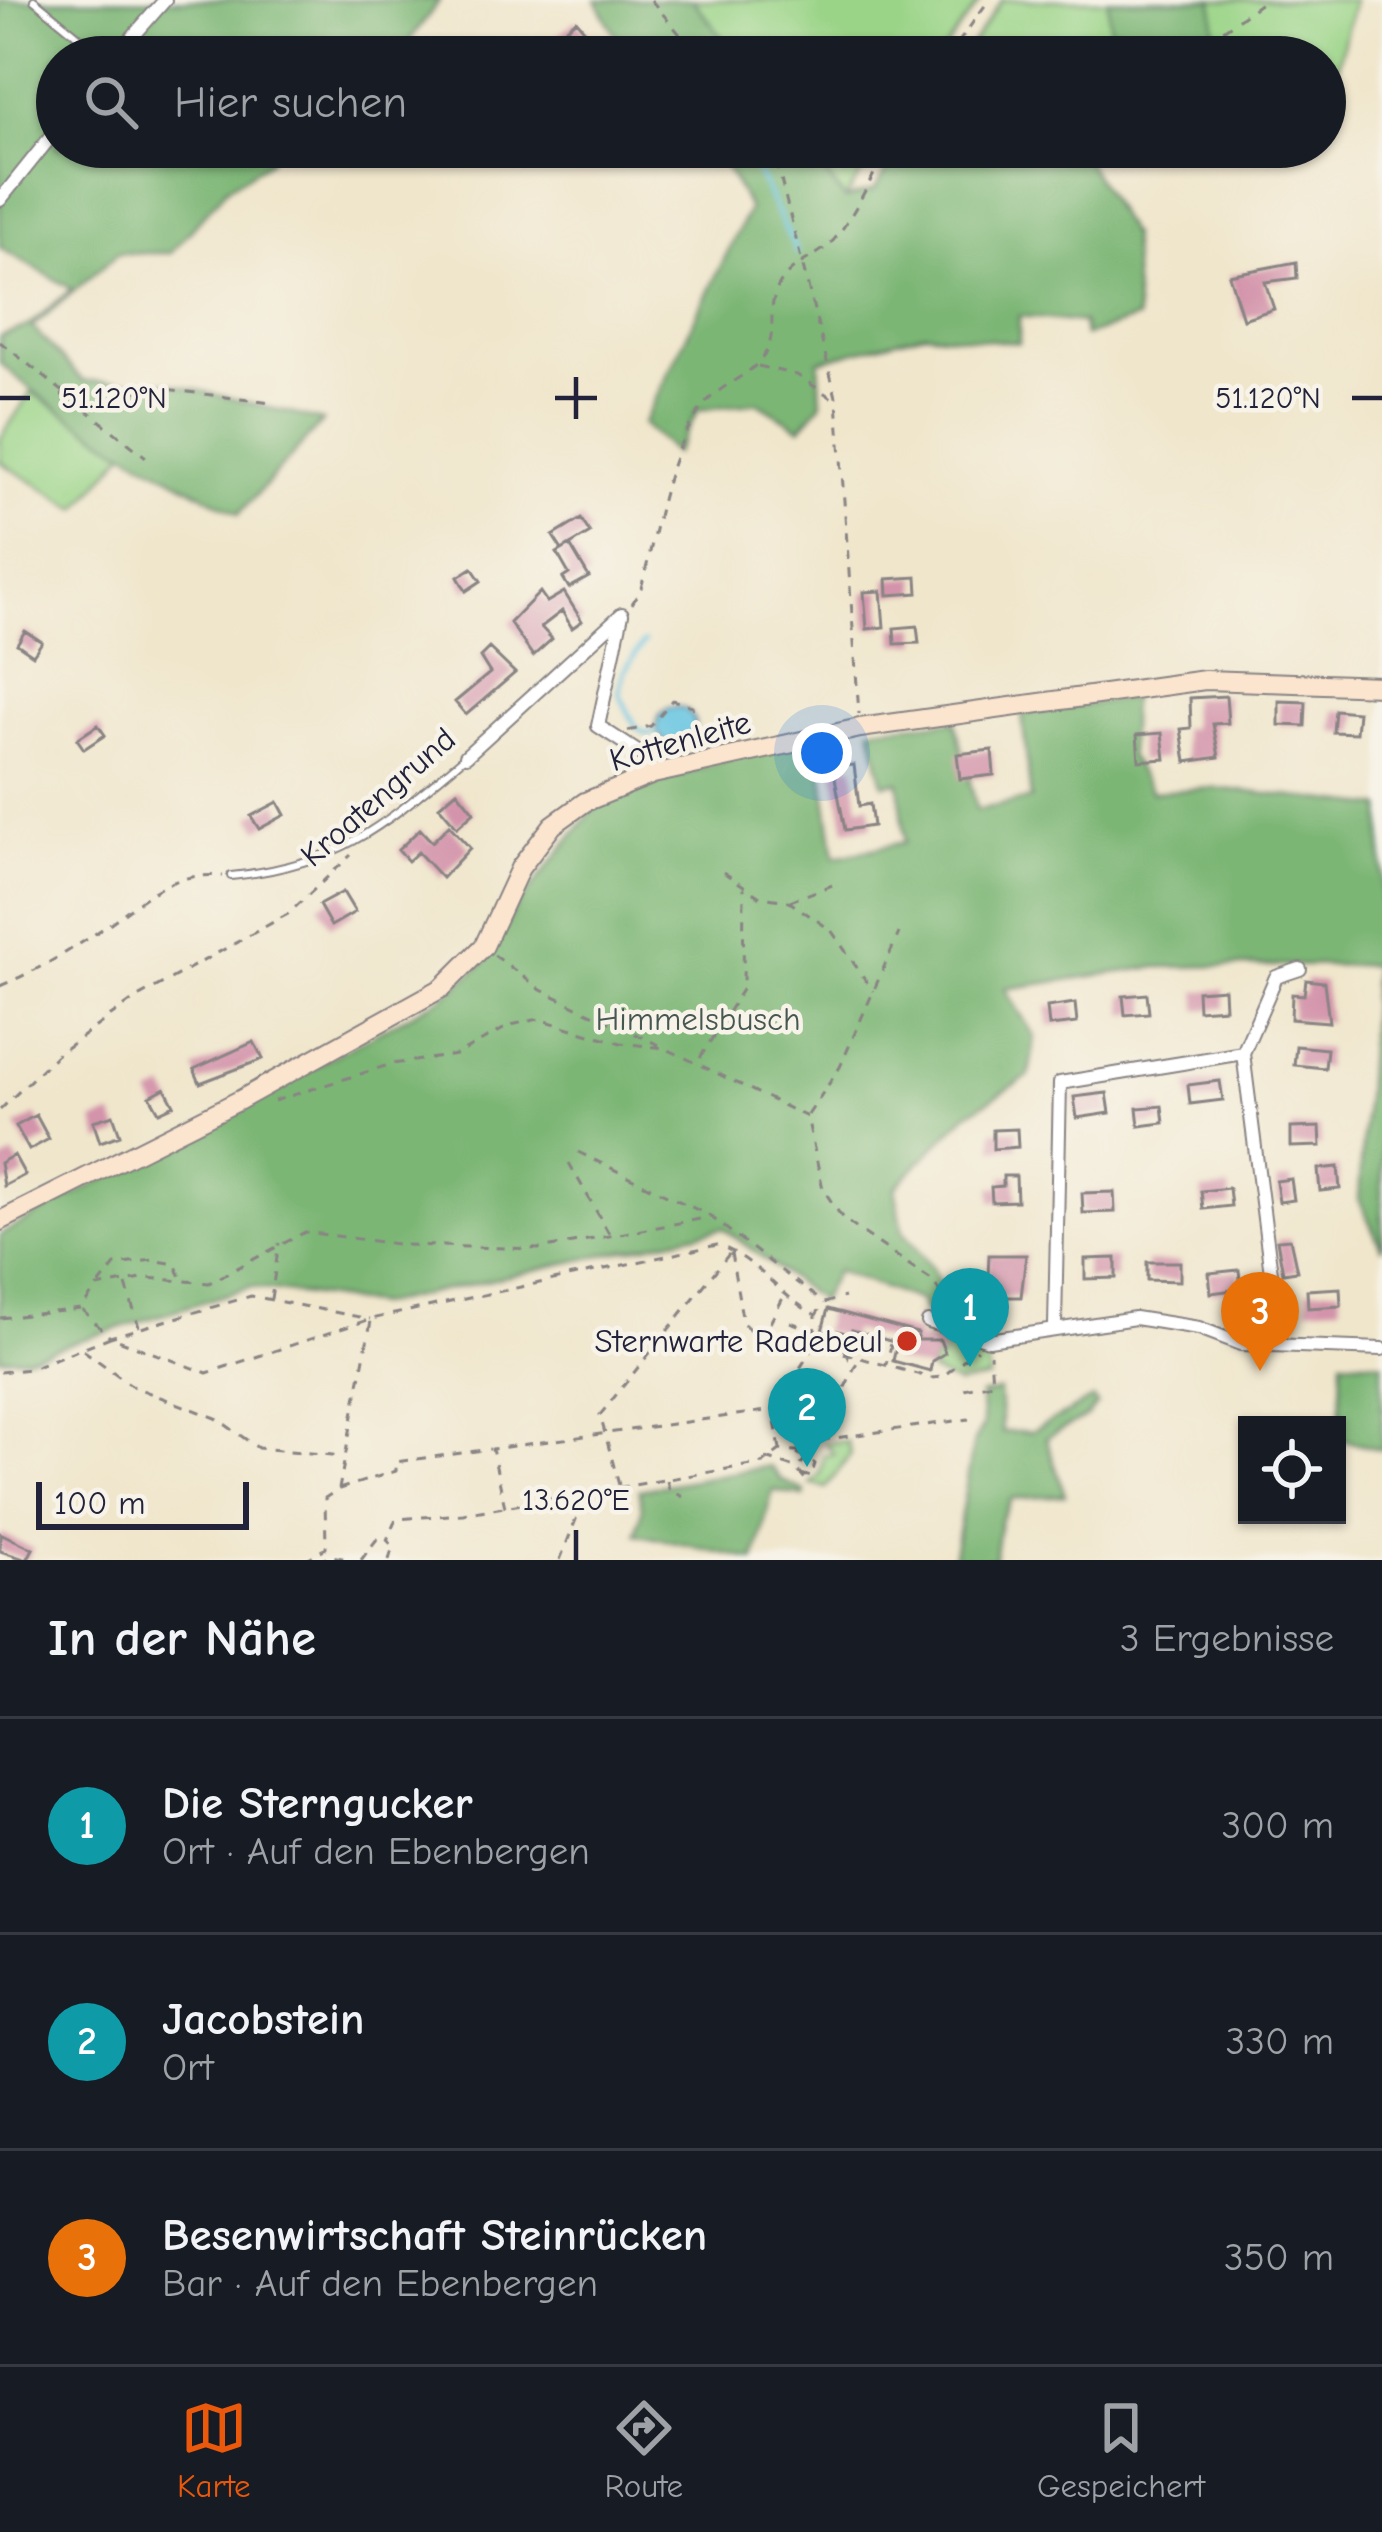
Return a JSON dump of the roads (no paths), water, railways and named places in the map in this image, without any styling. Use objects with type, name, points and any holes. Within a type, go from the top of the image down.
[{"type":"street","points":[[133,36],[165,0]]},
{"type":"street","points":[[0,200],[36,155]]},
{"type":"street","name":"Kroatengrund","points":[[466,755],[622,614],[616,656]]},
{"type":"street","points":[[586,646],[616,656],[598,726],[644,756],[653,774]]},
{"type":"street","name":"Kottenleite","points":[[0,1220],[418,1004],[466,968],[484,946],[520,868],[554,825],[585,802],[653,774],[860,728],[1205,680],[1382,686]]},
{"type":"street","points":[[1280,1345],[1243,1053],[1276,977],[1300,968]]},
{"type":"street","points":[[1055,1326],[1060,1083],[1243,1053]]},
{"type":"street","points":[[928,1322],[989,1340],[1055,1326],[1135,1318],[1198,1328],[1241,1343],[1382,1349]]},
{"type":"lane","points":[[34,0],[78,36]]},
{"type":"lane","name":"Kroatengrund","points":[[231,876],[291,864],[369,837],[466,755]]},
{"type":"water","points":[[676,707],[689,713],[695,726],[689,739],[676,745],[663,739],[657,726],[663,713]]},
{"type":"waterway","points":[[755,168],[797,253]]},
{"type":"waterway","points":[[644,642],[625,670],[619,693],[636,727],[646,734],[657,732]]},
{"type":"place","name":"Sternwarte Radebeul","points":[[907,1341]]},
{"type":"place","name":"Die Sterngucker","points":[[970,1367]]},
{"type":"place","name":"Besenwirtschaft Steinrücken","points":[[1260,1371]]},
{"type":"place","name":"Jacobstein","points":[[807,1467]]},
{"type":"park label","name":"Himmelsbusch","points":[[698,1019]]}]
